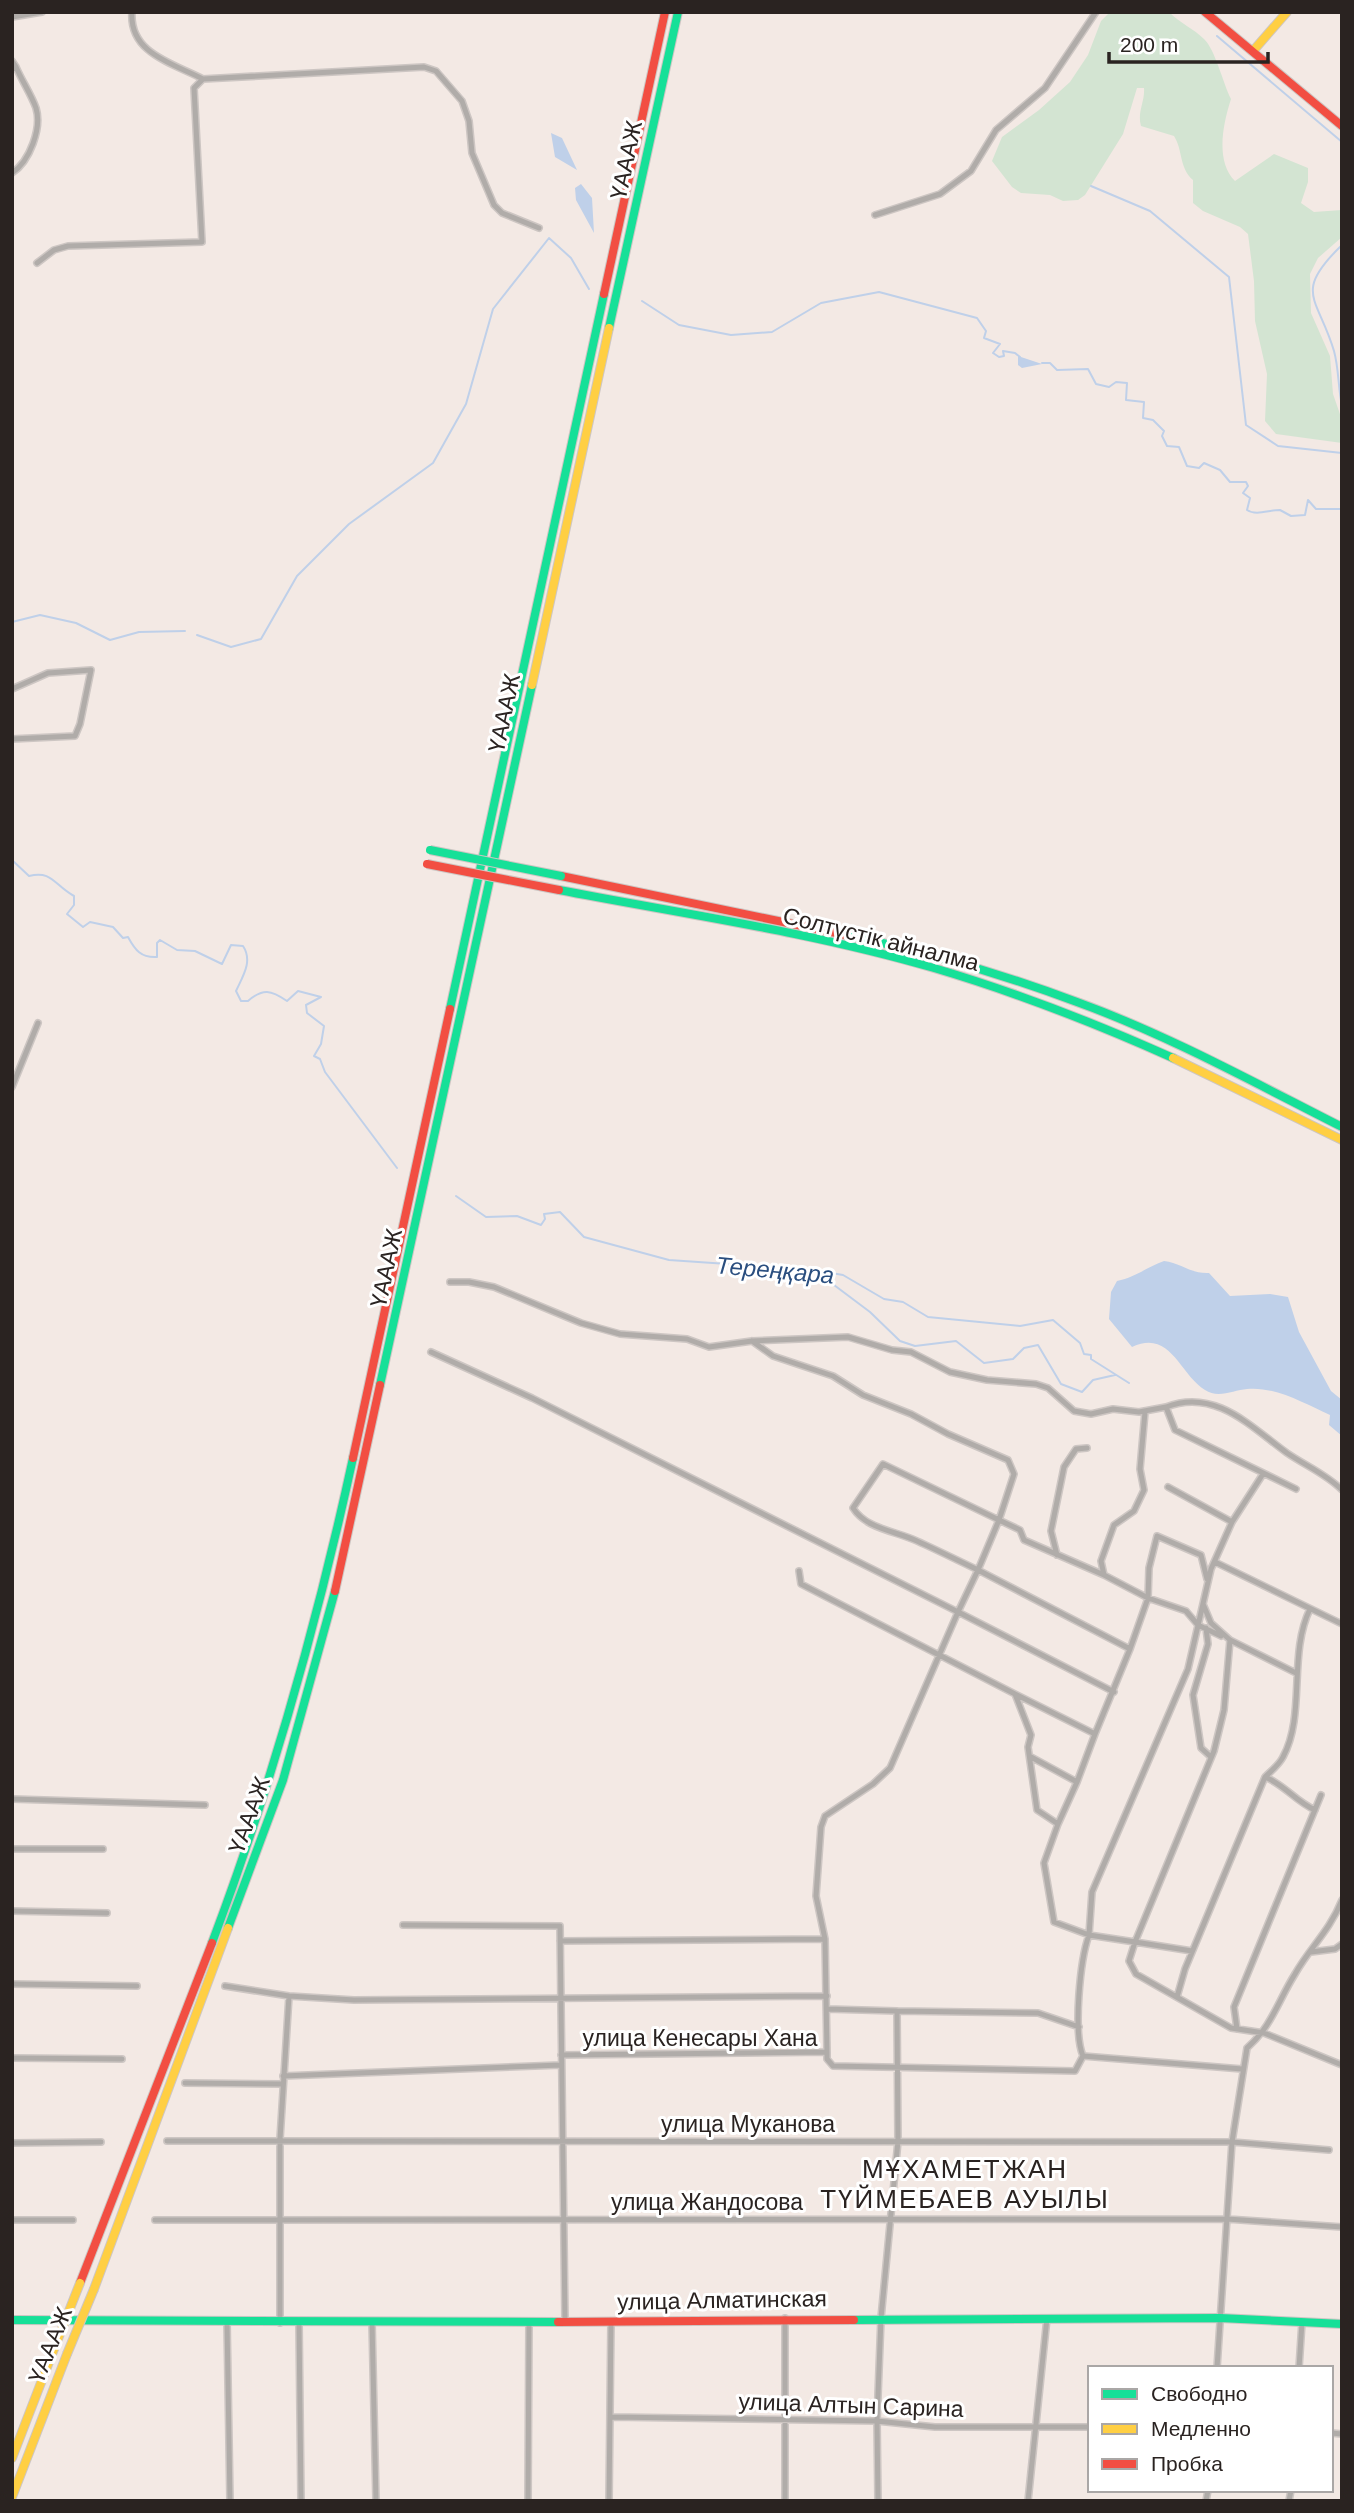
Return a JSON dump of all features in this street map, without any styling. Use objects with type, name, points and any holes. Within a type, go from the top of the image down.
[{"type":"main road","name":"ҮАААЖ","points":[[12,2458],[247,1848],[290,1719],[328,1575],[407,1198],[665,12]]},
{"type":"main road","name":"ҮАААЖ","points":[[12,2497],[94,2289],[283,1780],[304,1711],[350,1526],[678,12]]},
{"type":"main road","points":[[1205,12],[1342,126]]},
{"type":"main road","points":[[1253,51],[1287,12]]},
{"type":"main road","name":"Солтүстік айналма","points":[[430,850],[894,945],[985,971],[1078,1002],[1234,1072],[1342,1127]]},
{"type":"main road","name":"Солтүстік айналма","points":[[427,864],[887,956],[981,983],[1074,1016],[1198,1070],[1342,1140]]},
{"type":"main road","points":[[574,893],[576,879]]},
{"type":"main road","name":"улица Алматинская","points":[[12,2320],[299,2323],[785,2318],[1220,2318],[1342,2324]]},
{"type":"street","points":[[12,17],[42,12]]},
{"type":"street","points":[[132,12],[131,27],[138,42],[154,55],[203,79],[424,67],[436,71],[463,101],[470,121],[472,153],[494,205],[502,213],[529,221],[538,228]]},
{"type":"street","points":[[875,215],[940,194],[971,171],[996,130],[1045,88],[1096,12]]},
{"type":"street","points":[[12,173],[29,150],[37,123],[36,107],[14,66]]},
{"type":"street","points":[[37,263],[54,250],[68,246],[202,242],[194,88],[203,79]]},
{"type":"street","points":[[12,689],[48,673],[91,670],[78,733],[75,736],[12,739]]},
{"type":"street","points":[[12,1087],[38,1023]]},
{"type":"street","points":[[450,1282],[469,1282],[494,1287],[581,1323],[620,1334],[687,1339],[709,1347],[752,1341],[848,1337],[892,1350],[911,1352],[950,1372],[987,1380],[1036,1384],[1048,1388],[1074,1411],[1091,1414],[1113,1409],[1146,1412],[1191,1399],[1229,1410],[1342,1490]]},
{"type":"street","points":[[752,1341],[773,1356],[833,1376],[863,1395],[911,1414],[948,1434],[1008,1460],[1014,1474],[999,1520],[978,1570],[890,1768],[873,1784],[825,1816],[821,1827],[816,1896],[825,1939],[827,2052]]},
{"type":"street","points":[[430,1352],[532,1398],[1114,1692]]},
{"type":"street","points":[[1166,1406],[1175,1430],[1296,1489]]},
{"type":"street","points":[[1104,1575],[1101,1561],[1114,1525],[1134,1511],[1144,1490],[1140,1469],[1146,1412]]},
{"type":"street","points":[[1057,1555],[1051,1531],[1064,1466],[1076,1449],[1087,1448]]},
{"type":"street","points":[[1130,1649],[978,1570],[913,1539],[890,1533],[857,1514],[853,1508],[883,1464],[1020,1530],[1024,1540],[1104,1575],[1148,1598],[1186,1611],[1198,1625],[1296,1673]]},
{"type":"street","points":[[1242,2069],[1083,2056],[1079,2027],[1084,1949],[1089,1935],[1092,1892],[1188,1669],[1215,1562],[1232,1522],[1263,1474]]},
{"type":"street","points":[[1168,1487],[1232,1522]]},
{"type":"street","points":[[1192,1951],[1089,1935],[1054,1922],[1044,1863],[1114,1692],[1148,1598],[1149,1568],[1157,1536],[1201,1555],[1207,1586]]},
{"type":"street","points":[[1215,1562],[1342,1624]]},
{"type":"street","points":[[799,1571],[802,1584],[1095,1734]]},
{"type":"street","points":[[1203,1604],[1211,1623],[1230,1640]]},
{"type":"street","points":[[1177,1997],[1192,1951],[1265,1777],[1282,1760],[1293,1735],[1296,1673],[1310,1609]]},
{"type":"street","points":[[1206,1628],[1208,1644],[1193,1695],[1201,1748],[1211,1757]]},
{"type":"street","points":[[1230,1640],[1224,1710],[1211,1757],[1129,1961],[1136,1974],[1237,2029],[1264,2033],[1342,2064]]},
{"type":"street","points":[[1015,1694],[1031,1735],[1028,1747],[1037,1810],[1058,1824]]},
{"type":"street","points":[[1031,1757],[1077,1782]]},
{"type":"street","points":[[1265,1777],[1284,1785],[1298,1802],[1315,1810]]},
{"type":"street","points":[[1237,2029],[1234,2007],[1321,1795]]},
{"type":"street","points":[[12,1798],[205,1805]]},
{"type":"street","points":[[12,1849],[103,1849]]},
{"type":"street","points":[[1217,2366],[1232,2142],[1247,2048],[1264,2033],[1296,1972],[1332,1925],[1342,1900]]},
{"type":"street","points":[[12,1911],[107,1913]]},
{"type":"street","points":[[403,1925],[560,1926],[565,2321]]},
{"type":"street","points":[[559,1941],[825,1939]]},
{"type":"street","points":[[1311,1952],[1335,1948],[1342,1944]]},
{"type":"street","points":[[12,1984],[136,1986]]},
{"type":"street","points":[[225,1986],[289,1996],[354,2000],[827,1996]]},
{"type":"street","points":[[280,2323],[280,2139],[289,1996]]},
{"type":"street","points":[[827,2009],[1038,2013],[1079,2027]]},
{"type":"street","points":[[878,2501],[877,2421],[881,2318],[898,2141],[897,2011]]},
{"type":"street","name":"улица Кенесары Хана","points":[[561,2055],[827,2052],[827,2059],[833,2066],[1075,2071],[1083,2056]]},
{"type":"street","points":[[12,2058],[122,2059]]},
{"type":"street","points":[[283,2076],[561,2065]]},
{"type":"street","points":[[185,2083],[282,2084]]},
{"type":"street","name":"улица Муканова","points":[[167,2141],[280,2139],[1232,2142],[1329,2150]]},
{"type":"street","points":[[12,2143],[101,2142]]},
{"type":"street","name":"улица Жандосова","points":[[156,2220],[1227,2219],[1342,2227]]},
{"type":"street","points":[[12,2220],[73,2220]]},
{"type":"street","points":[[785,2318],[785,2501]]},
{"type":"street","points":[[1028,2501],[1048,2318]]},
{"type":"street","points":[[609,2501],[611,2321]]},
{"type":"street","points":[[228,2322],[230,2501]]},
{"type":"street","points":[[372,2322],[376,2501]]},
{"type":"street","points":[[528,2501],[529,2322]]},
{"type":"street","points":[[1299,2366],[1301,2322]]},
{"type":"street","points":[[299,2323],[301,2501]]},
{"type":"street","name":"улица Алтын Сарина","points":[[612,2417],[877,2421],[935,2427],[1088,2427]]},
{"type":"green space","points":[[1110,12],[1169,12],[1208,44],[1231,99],[1222,142],[1225,163],[1235,181],[1274,154],[1308,168],[1308,182],[1301,203],[1314,212],[1342,210],[1342,237],[1318,258],[1310,274],[1311,313],[1330,356],[1333,394],[1342,420],[1342,443],[1276,434],[1265,421],[1267,374],[1255,321],[1254,281],[1248,234],[1240,227],[1203,211],[1193,203],[1193,180],[1185,170],[1174,136],[1141,126],[1144,88],[1137,88],[1123,134],[1085,195],[1078,200],[1063,201],[1050,195],[1021,193],[1012,187],[992,161],[1002,137],[1039,110],[1070,82],[1088,55],[1101,21]]},
{"type":"water","points":[[551,133],[562,138],[577,170],[555,157]]},
{"type":"water","points":[[581,184],[592,198],[594,233],[576,200],[575,188]]},
{"type":"water","points":[[1018,356],[1042,364],[1022,368],[1018,365]]},
{"type":"water","points":[[1164,1261],[1197,1272],[1209,1273],[1230,1296],[1270,1294],[1288,1297],[1299,1332],[1331,1391],[1342,1400],[1342,1436],[1329,1425],[1330,1415],[1300,1401],[1258,1389],[1210,1393],[1196,1383],[1165,1348],[1145,1343],[1132,1347],[1109,1319],[1111,1292],[1117,1281]]},
{"type":"waterway","points":[[1217,36],[1342,142]]},
{"type":"waterway","points":[[1091,186],[1150,211],[1229,277],[1246,425],[1278,446],[1342,453]]},
{"type":"waterway","points":[[197,635],[231,647],[261,639],[297,576],[349,524],[433,463],[466,404],[493,309],[549,238],[571,258],[589,289]]},
{"type":"waterway","points":[[1342,245],[1317,274],[1313,285],[1316,306],[1334,351],[1342,406]]},
{"type":"waterway","points":[[642,301],[679,325],[731,335],[772,332],[821,303],[879,292],[977,318],[986,331],[984,338],[1000,344],[993,353],[999,357],[1004,356],[1003,351],[1015,353],[1020,357]]},
{"type":"waterway","points":[[1042,363],[1050,363],[1057,370],[1088,369],[1096,384],[1109,387],[1116,382],[1127,383],[1126,400],[1144,402],[1143,418],[1153,420],[1164,431],[1162,436],[1167,446],[1179,447],[1187,466],[1199,468],[1204,463],[1220,470],[1230,482],[1246,482],[1248,486],[1243,493],[1250,498],[1247,510],[1251,512],[1280,510],[1291,516],[1305,515],[1308,500],[1316,509],[1342,509]]},
{"type":"waterway","points":[[12,622],[40,615],[76,623],[110,640],[139,632],[185,631]]},
{"type":"waterway","name":"Тереңқара","points":[[12,860],[29,876],[48,877],[74,896],[74,905],[67,914],[83,927],[90,922],[113,927],[123,938],[128,937],[143,955],[157,957],[157,943],[160,940],[177,950],[195,951],[222,964],[231,945],[243,946],[247,963],[236,991],[241,1001],[248,1001],[263,992],[287,1001],[298,991],[321,997],[306,1005],[307,1013],[324,1026],[321,1044],[314,1056],[320,1059],[325,1072],[397,1168]]},
{"type":"waterway","name":"Тереңқара","points":[[456,1196],[486,1217],[517,1216],[541,1225],[545,1219],[544,1214],[560,1212],[584,1237],[669,1260],[814,1270],[843,1275],[884,1299],[903,1302],[928,1317],[1020,1326],[1053,1320],[1080,1343],[1084,1354],[1091,1355],[1091,1359],[1129,1383]]},
{"type":"waterway","points":[[814,1270],[870,1312],[900,1341],[915,1346],[956,1341],[984,1363],[1013,1359],[1024,1348],[1038,1345],[1061,1384],[1082,1392],[1093,1380],[1115,1375]]},
{"type":"traffic: fast","points":[[609,328],[678,12]]},
{"type":"traffic: fast","points":[[450,1009],[604,294]]},
{"type":"traffic: fast","points":[[380,1385],[532,685]]},
{"type":"traffic: fast","points":[[430,850],[561,876]]},
{"type":"traffic: fast","points":[[559,890],[794,934],[888,955],[1025,998],[1173,1058]]},
{"type":"traffic: fast","points":[[846,935],[992,973],[1111,1015],[1211,1060],[1342,1127]]},
{"type":"traffic: fast","points":[[212,1943],[292,1703],[353,1458]]},
{"type":"traffic: fast","points":[[228,1928],[283,1780],[335,1591]]},
{"type":"traffic: fast","points":[[854,2320],[1220,2318],[1342,2324]]},
{"type":"traffic: fast","points":[[12,2320],[558,2322]]},
{"type":"traffic: slow","points":[[1253,51],[1287,12]]},
{"type":"traffic: slow","points":[[532,685],[609,328]]},
{"type":"traffic: slow","points":[[1173,1058],[1342,1140]]},
{"type":"traffic: slow","points":[[94,2289],[228,1928]]},
{"type":"traffic: slow","points":[[54,2349],[80,2283]]},
{"type":"traffic: slow","points":[[67,2354],[94,2289]]},
{"type":"traffic: slow","points":[[12,2458],[54,2349]]},
{"type":"traffic: slow","points":[[12,2497],[67,2354]]},
{"type":"traffic: jam","points":[[604,294],[665,12]]},
{"type":"traffic: jam","points":[[1205,12],[1342,126]]},
{"type":"traffic: jam","points":[[427,864],[559,890]]},
{"type":"traffic: jam","points":[[561,876],[846,935]]},
{"type":"traffic: jam","points":[[353,1458],[450,1009]]},
{"type":"traffic: jam","points":[[335,1591],[380,1385]]},
{"type":"traffic: jam","points":[[80,2283],[212,1943]]},
{"type":"traffic: jam","points":[[558,2322],[854,2320]]},
{"type":"district","name":"МҰХАМЕТЖАН ТҮЙМЕБАЕВ АУЫЛЫ","points":[[965,2184]]}]
